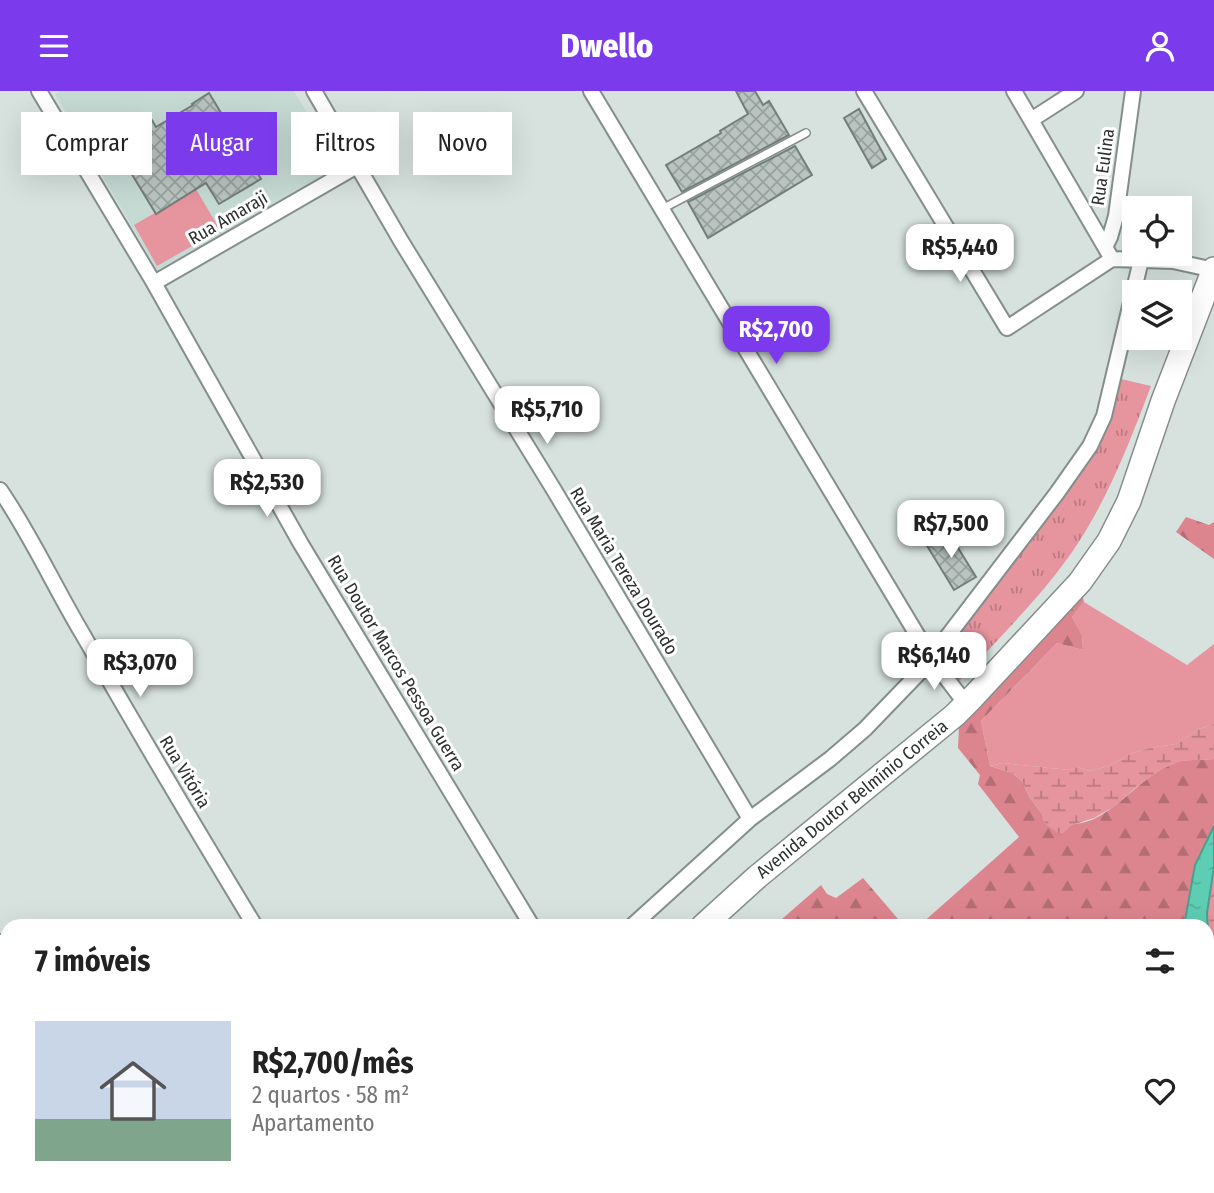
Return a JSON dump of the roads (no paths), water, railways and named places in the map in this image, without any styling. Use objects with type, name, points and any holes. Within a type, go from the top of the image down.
[{"type":"main road","name":"Avenida Doutor Belmínio Correia","points":[[711,919],[757,877],[966,704],[1080,582],[1109,541],[1129,501],[1166,394],[1214,270]]},
{"type":"street","name":"Rua Maria Tereza Dourado","points":[[314,91],[326,112]]},
{"type":"street","points":[[591,91],[931,659],[966,704]]},
{"type":"street","points":[[864,91],[1007,327],[1108,253]]},
{"type":"street","points":[[1014,91],[1108,253],[1122,256]]},
{"type":"street","points":[[1031,120],[1076,91]]},
{"type":"street","name":"Rua Eulina","points":[[1108,253],[1116,216],[1133,91]]},
{"type":"street","name":"Rua Doutor Marcos Pessoa Guerra","points":[[45,93],[301,544],[528,919]]},
{"type":"street","name":"Rua Amaraji","points":[[154,283],[341,175]]},
{"type":"street","name":"Rua Maria Tereza Dourado","points":[[362,175],[750,819]]},
{"type":"street","points":[[1192,265],[1214,270]]},
{"type":"street","points":[[640,919],[750,819],[830,759],[864,729],[931,659],[1090,446],[1104,416],[1140,266]]},
{"type":"street","name":"Rua Vitória","points":[[0,490],[172,789],[251,919]]},
{"type":"lane","points":[[662,209],[806,133]]},
{"type":"water","points":[[1214,826],[1214,867],[1207,919],[1185,919],[1195,865]]}]
